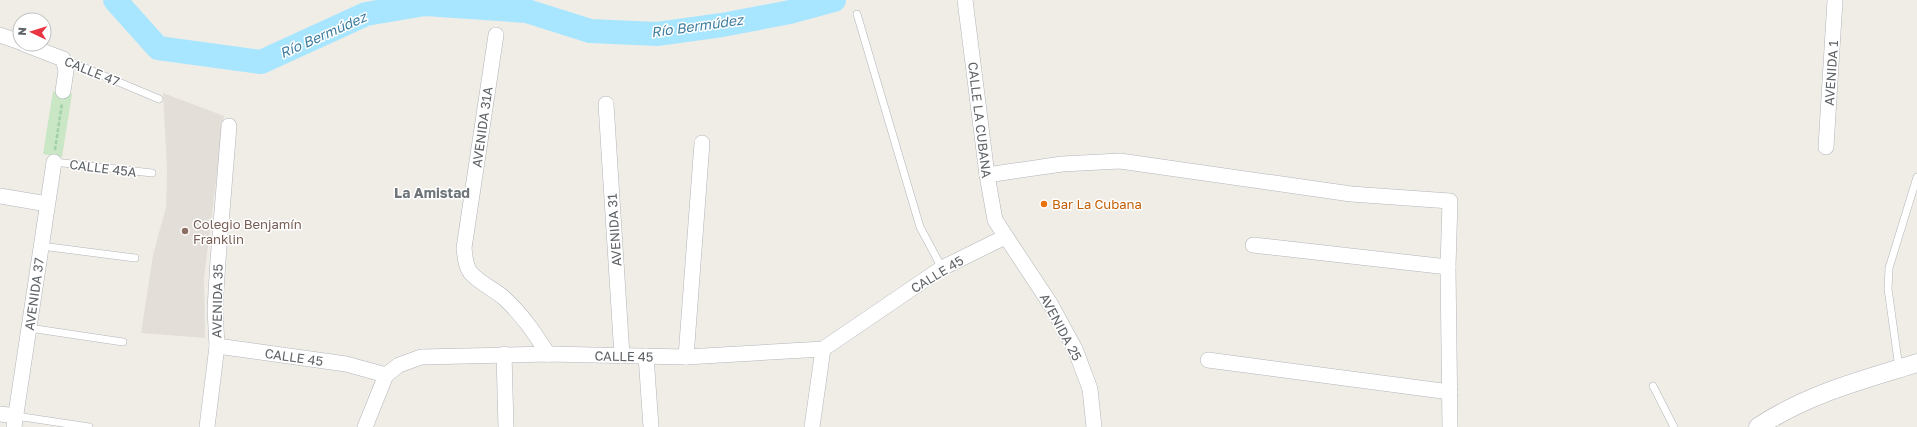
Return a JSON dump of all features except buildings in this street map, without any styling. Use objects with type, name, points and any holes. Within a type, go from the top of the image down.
[{"type":"street","name":"CALLE LA CUBANA","points":[[965,0],[987,176],[995,220],[1005,237]]},
{"type":"street","name":"AVENIDA 1","points":[[1826,147],[1835,0]]},
{"type":"street","points":[[0,35],[12,39]]},
{"type":"street","name":"AVENIDA 31A","points":[[496,35],[464,248],[466,261],[470,271],[483,284],[504,298],[531,327],[548,354]]},
{"type":"street","name":"CALLE 47","points":[[45,52],[63,59]]},
{"type":"street","points":[[63,59],[66,71],[63,91]]},
{"type":"street","name":"AVENIDA 31","points":[[606,104],[622,356]]},
{"type":"street","name":"AVENIDA 35","points":[[207,427],[217,346],[215,309],[229,126]]},
{"type":"street","points":[[686,357],[702,143]]},
{"type":"street","points":[[987,176],[1062,164],[1120,161],[1351,194],[1450,201],[1448,267],[1450,427]]},
{"type":"street","name":"AVENIDA 37","points":[[15,422],[54,162]]},
{"type":"street","points":[[0,196],[47,204]]},
{"type":"street","name":"CALLE 45","points":[[217,346],[346,364],[386,375],[399,365],[421,357],[548,354],[686,357],[823,349],[942,268],[1005,237]]},
{"type":"street","name":"AVENIDA 25","points":[[1005,237],[1051,305],[1075,349],[1090,389],[1094,427]]},
{"type":"street","points":[[1253,244],[1448,267]]},
{"type":"street","points":[[812,427],[823,349]]},
{"type":"street","points":[[504,354],[506,427]]},
{"type":"street","points":[[646,356],[651,427]]},
{"type":"street","points":[[1208,360],[1450,392]]},
{"type":"street","points":[[1758,427],[1778,414],[1823,392],[1917,363]]},
{"type":"street","points":[[365,427],[386,375]]},
{"type":"street","points":[[0,414],[15,422]]},
{"type":"lane","points":[[857,14],[920,227],[942,268]]},
{"type":"lane","name":"CALLE 47","points":[[63,59],[160,99]]},
{"type":"lane","name":"CALLE 45A","points":[[54,162],[152,173]]},
{"type":"lane","points":[[1899,368],[1888,289],[1889,268],[1917,177]]},
{"type":"lane","points":[[41,246],[135,258]]},
{"type":"lane","points":[[29,328],[123,342]]},
{"type":"lane","points":[[1653,386],[1674,427]]},
{"type":"lane","points":[[15,422],[89,427]]},
{"type":"path","points":[[54,162],[63,91]]},
{"type":"shaded area","name":"Colegio Benjamín Franklin","points":[[163,93],[224,116],[204,278],[205,338],[141,333],[153,255],[166,207],[167,169]]},
{"type":"green space","points":[[53,91],[72,94],[62,157],[43,154]]},
{"type":"waterway","name":"Río Bermúdez","points":[[115,0],[158,48],[261,62],[366,14],[425,4],[527,11],[590,31],[657,34],[722,25],[790,12],[834,0]]},
{"type":"place","name":"Bar La Cubana","points":[[1044,204]]},
{"type":"place","name":"Colegio Benjamín Franklin","points":[[185,231]]},
{"type":"district","name":"La Amistad","points":[[432,193]]}]
